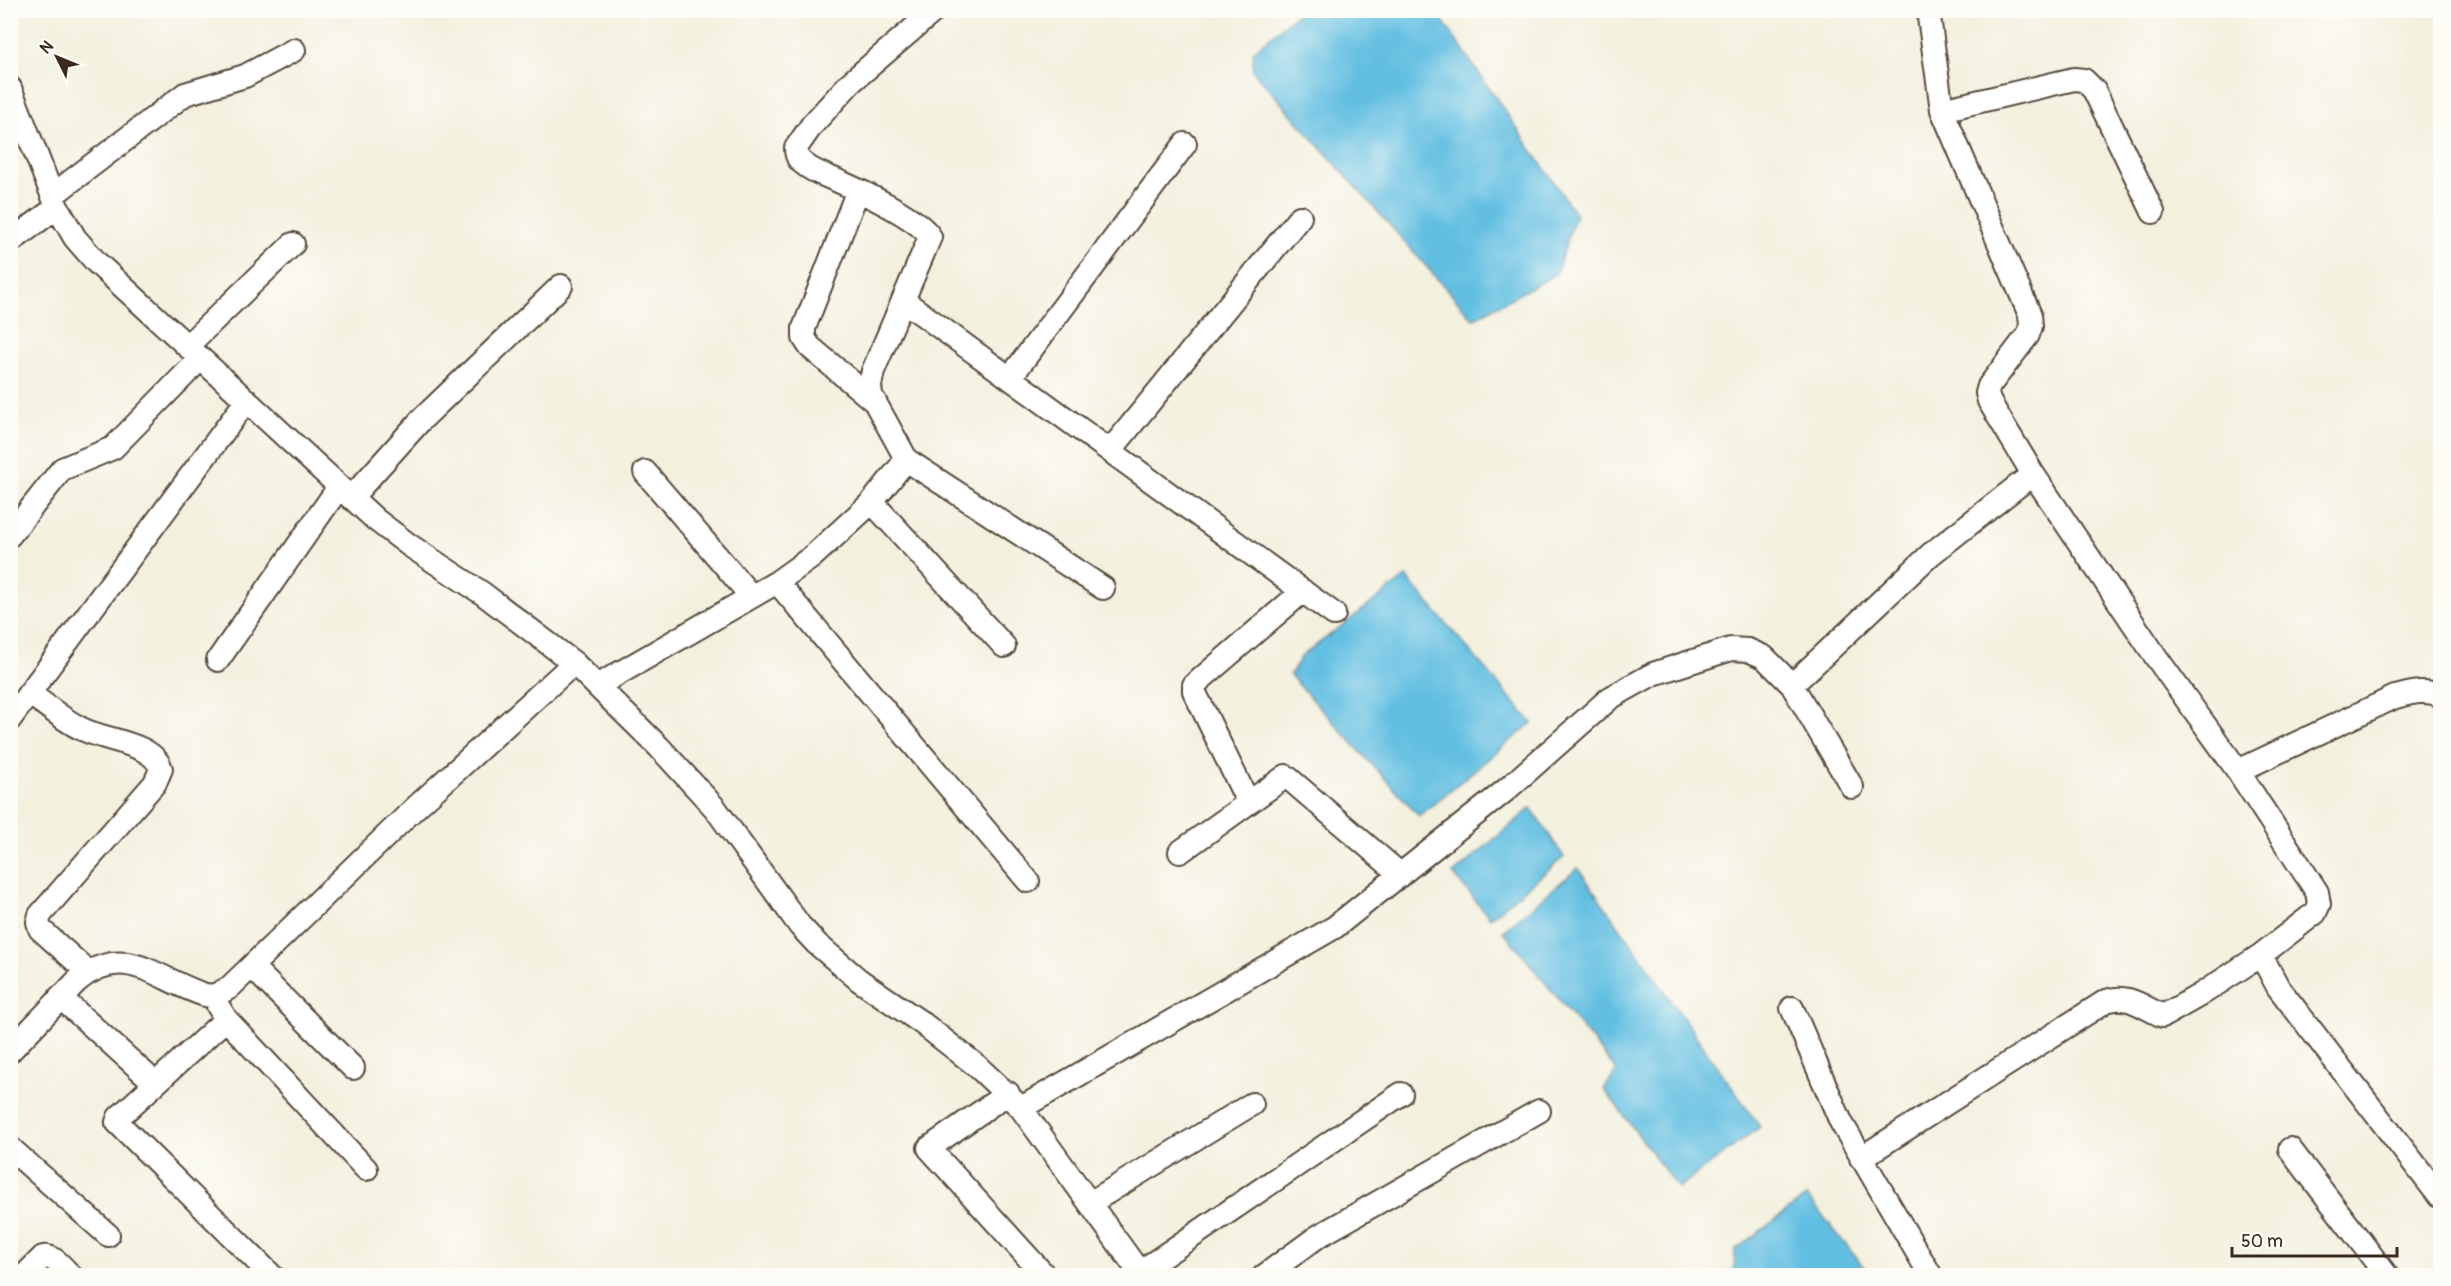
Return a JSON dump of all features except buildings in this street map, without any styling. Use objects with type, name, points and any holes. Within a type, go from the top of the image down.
[{"type":"street","points":[[935,10],[850,83],[798,143],[796,154],[802,163],[858,190],[920,227],[930,237],[930,242],[873,371],[870,385],[875,402],[902,451],[904,459],[1103,588]]},
{"type":"street","points":[[1861,1158],[2106,1001],[2117,997],[2128,998],[2163,1016],[2261,955],[2315,913],[2319,904],[2317,892],[2238,771],[2156,657],[2033,474],[1989,401],[1987,393],[1989,386],[2028,335],[2031,326],[2030,315],[1942,110],[1929,10]]},
{"type":"street","points":[[10,242],[55,201],[185,94],[245,76],[294,50]]},
{"type":"street","points":[[1942,110],[2074,79],[2084,80],[2094,90],[2153,212]]},
{"type":"street","points":[[13,98],[55,201],[75,238],[96,262],[345,492],[409,545],[482,593],[574,663],[659,747],[715,808],[800,926],[817,944],[859,980],[940,1037],[1014,1100],[1141,1274],[1401,1094]]},
{"type":"street","points":[[1010,378],[1185,144]]},
{"type":"street","points":[[858,190],[804,328],[804,338],[810,347],[875,402]]},
{"type":"street","points":[[1110,451],[1300,217]]},
{"type":"street","points":[[10,535],[62,469],[113,448],[193,352],[293,244]]},
{"type":"street","points":[[218,660],[345,492],[561,286]]},
{"type":"street","points":[[904,301],[1334,614]]},
{"type":"street","points":[[10,719],[247,400]]},
{"type":"street","points":[[597,686],[777,582],[826,546],[872,502],[904,459]]},
{"type":"street","points":[[645,472],[751,596]]},
{"type":"street","points":[[1792,685],[1931,554],[2033,474]]},
{"type":"street","points":[[872,502],[1004,646]]},
{"type":"street","points":[[777,582],[1028,881]]},
{"type":"street","points":[[1248,802],[1194,691],[1194,685],[1303,591]]},
{"type":"street","points":[[1045,1275],[929,1148],[1014,1100],[1316,939],[1401,875],[1506,790],[1610,698],[1653,674],[1731,649],[1748,650],[1764,657],[1792,685],[1852,787]]},
{"type":"street","points":[[10,1051],[60,997],[88,972],[110,962],[137,966],[197,992],[213,996],[229,988],[415,808],[574,663]]},
{"type":"street","points":[[2238,771],[2374,705],[2420,691],[2437,690]]},
{"type":"street","points":[[29,693],[81,729],[147,751],[159,762],[161,769],[154,783],[40,915],[38,922],[40,928],[88,972]]},
{"type":"street","points":[[1180,852],[1286,776],[1401,875]]},
{"type":"street","points":[[2261,955],[2278,987],[2440,1197]]},
{"type":"street","points":[[252,967],[353,1068]]},
{"type":"street","points":[[213,996],[226,1019],[366,1169]]},
{"type":"street","points":[[60,997],[155,1083]]},
{"type":"street","points":[[1792,1008],[1841,1122],[1932,1275]]},
{"type":"street","points":[[226,1019],[119,1117],[117,1122],[272,1275]]},
{"type":"street","points":[[1090,1203],[1252,1104]]},
{"type":"street","points":[[1264,1275],[1317,1237],[1539,1111]]},
{"type":"street","points":[[10,1148],[108,1235]]},
{"type":"street","points":[[2290,1149],[2387,1275]]},
{"type":"street","points":[[24,1275],[42,1257],[47,1256],[70,1275]]},
{"type":"water","points":[[1301,11],[1436,11],[1576,214],[1556,274],[1473,319],[1253,71],[1253,51]]},
{"type":"water","points":[[1406,577],[1532,723],[1419,816],[1290,675],[1302,656]]},
{"type":"water","points":[[1531,808],[1564,857],[1490,918],[1453,874]]},
{"type":"water","points":[[1578,868],[1760,1127],[1678,1188],[1604,1089],[1617,1071],[1503,931]]},
{"type":"water","points":[[1807,1196],[1870,1275],[1734,1275],[1735,1250]]}]
